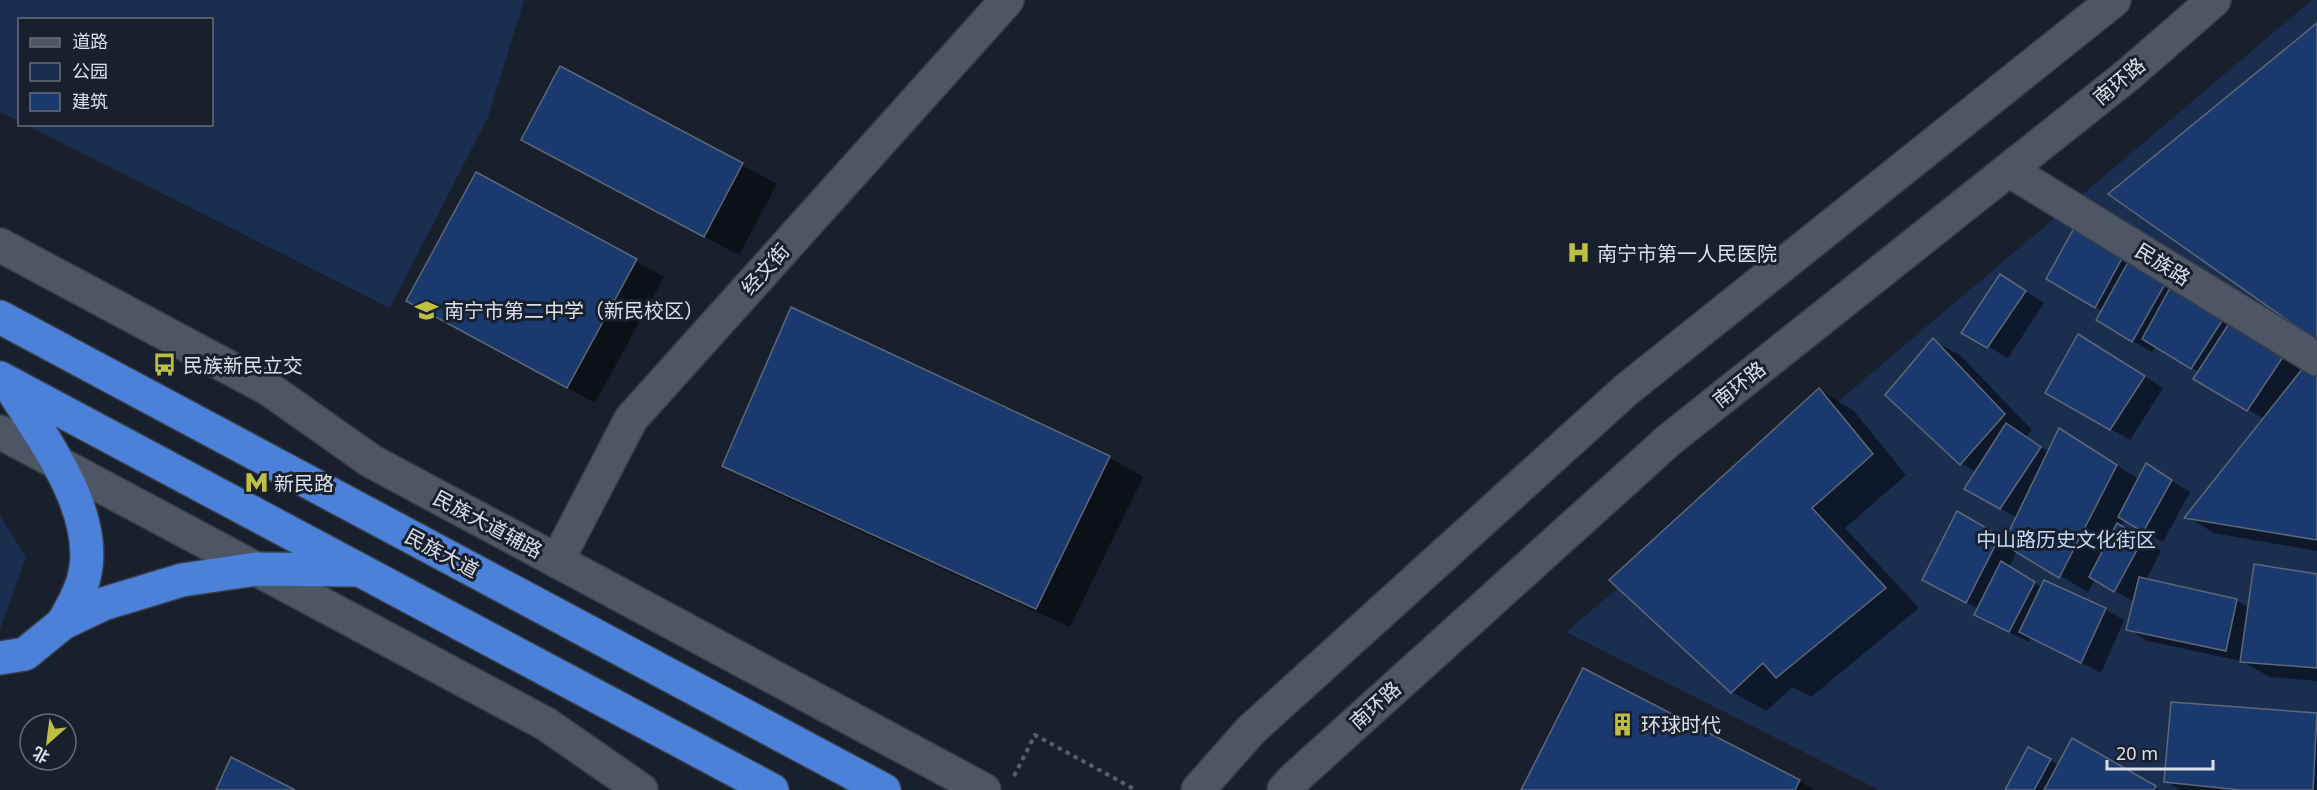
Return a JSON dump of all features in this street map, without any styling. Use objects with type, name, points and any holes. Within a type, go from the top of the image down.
[{"type":"highway","name":"民族大道","points":[[0,317],[884,790]]},
{"type":"highway","points":[[4,380],[58,463],[81,515],[87,547],[83,581],[63,623]]},
{"type":"highway","points":[[4,380],[772,790]]},
{"type":"highway","points":[[0,658],[25,654],[63,623],[103,604],[147,589],[212,574],[256,569],[360,570]]},
{"type":"street","name":"经文街","points":[[556,561],[631,419],[1007,0]]},
{"type":"street","points":[[1198,790],[1251,730],[1626,390],[2114,0]]},
{"type":"street","name":"南环路","points":[[1290,784],[1669,440],[2129,74],[2214,0]]},
{"type":"street","name":"民族路","points":[[2009,170],[2317,359]]},
{"type":"street","name":"民族大道辅路","points":[[0,245],[269,389],[371,461],[556,561],[998,785]]},
{"type":"street","points":[[0,432],[546,724],[640,790]]},
{"type":"path","points":[[998,785],[1035,735],[1136,790]]},
{"type":"green space","points":[[0,0],[524,0],[488,117],[390,308],[28,126],[213,126],[213,18],[18,18],[18,121],[0,112]]},
{"type":"green space","name":"中山路历史文化街区","points":[[2312,0],[2317,0],[2317,790],[1879,790],[1566,632]]},
{"type":"green space","points":[[0,516],[26,557],[0,629]]},
{"type":"building","points":[[2317,23],[2317,341],[2108,194]]},
{"type":"building","points":[[560,66],[743,163],[704,237],[521,140]]},
{"type":"building","points":[[476,172],[637,259],[567,388],[406,301]]},
{"type":"building","points":[[2079,219],[2126,251],[2095,308],[2046,279]]},
{"type":"building","points":[[2132,255],[2169,277],[2132,342],[2096,320]]},
{"type":"building","points":[[2000,274],[2026,291],[1987,348],[1961,333]]},
{"type":"building","points":[[2175,279],[2227,313],[2191,369],[2142,339]]},
{"type":"building","points":[[791,307],[1110,456],[1036,609],[722,466]]},
{"type":"building","points":[[2230,322],[2283,357],[2247,411],[2193,379]]},
{"type":"building","points":[[2078,334],[2145,376],[2110,430],[2045,393]]},
{"type":"building","points":[[1933,338],[2005,414],[1960,465],[1885,395]]},
{"type":"building","points":[[2303,368],[2317,377],[2317,540],[2184,518]]},
{"type":"building","points":[[1819,388],[1873,454],[1812,508],[1886,588],[1776,678],[1763,663],[1731,693],[1609,580]]},
{"type":"building","points":[[2006,423],[2041,447],[2000,509],[1964,489]]},
{"type":"building","points":[[2059,428],[2117,465],[2059,578],[2003,544]]},
{"type":"building","points":[[2146,463],[2172,480],[2143,532],[2118,517]]},
{"type":"building","points":[[1957,511],[2000,536],[1966,603],[1922,580]]},
{"type":"building","points":[[2117,523],[2143,539],[2114,592],[2089,577]]},
{"type":"building","points":[[2001,561],[2035,582],[2009,632],[1974,615]]},
{"type":"building","points":[[2254,564],[2317,574],[2317,668],[2240,662]]},
{"type":"building","points":[[2139,577],[2237,599],[2226,651],[2126,630]]},
{"type":"building","points":[[2044,580],[2106,608],[2081,663],[2019,632]]},
{"type":"building","name":"环球时代","points":[[1583,668],[1800,780],[1795,790],[1521,790]]},
{"type":"building","points":[[2171,702],[2317,713],[2313,790],[2240,790],[2164,782]]},
{"type":"building","points":[[2072,738],[2156,786],[2154,790],[2044,790]]},
{"type":"building","points":[[2028,747],[2051,759],[2034,790],[2005,790]]},
{"type":"building","points":[[231,757],[295,790],[216,790]]},
{"type":"place","name":"南宁市第一人民医院","points":[[1579,253]]},
{"type":"place","name":"南宁市第二中学（新民校区）","points":[[426,310]]},
{"type":"place","name":"民族新民立交","points":[[165,365]]},
{"type":"place","name":"新民路","points":[[256,483]]},
{"type":"place","name":"环球时代","points":[[1623,724]]}]
